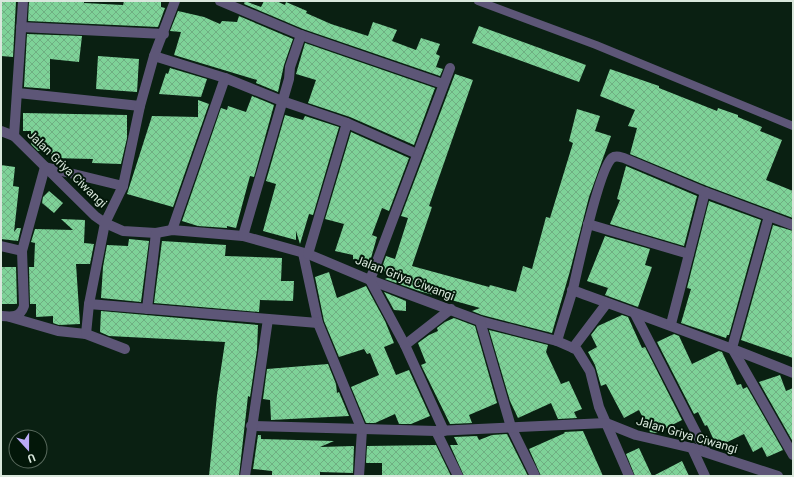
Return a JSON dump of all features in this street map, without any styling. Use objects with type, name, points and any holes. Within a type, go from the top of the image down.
[{"type":"street","points":[[14,136],[23,1]]},
{"type":"street","points":[[86,334],[89,304],[105,223],[123,186],[140,106],[154,56],[164,34],[175,1]]},
{"type":"street","points":[[220,1],[301,35],[443,84]]},
{"type":"street","points":[[21,27],[164,34]]},
{"type":"street","points":[[243,236],[289,79],[290,67],[301,35]]},
{"type":"street","points":[[154,56],[225,78],[282,101],[346,123],[418,154]]},
{"type":"street","points":[[450,68],[370,280],[405,345],[458,476]]},
{"type":"street","points":[[172,230],[225,78]]},
{"type":"street","points":[[18,93],[140,106]]},
{"type":"street","points":[[346,123],[306,253],[318,323],[362,430],[359,476]]},
{"type":"street","name":"Jalan Griya Ciwangi","points":[[1,131],[14,136],[84,207],[105,223],[123,230],[156,232],[172,230],[243,236],[306,253],[370,280],[480,321],[557,341],[577,350],[590,371],[599,407],[606,423],[636,435],[706,452],[778,476]]},
{"type":"street","points":[[557,341],[572,290],[588,224],[605,168],[612,158],[616,156],[793,225]]},
{"type":"street","points":[[5,316],[20,314],[24,306],[22,251],[45,167],[123,186]]},
{"type":"street","points":[[670,324],[706,192]]},
{"type":"street","points":[[769,216],[732,348],[793,455]]},
{"type":"street","points":[[588,224],[689,254]]},
{"type":"street","points":[[147,309],[156,232]]},
{"type":"street","points":[[1,246],[22,251]]},
{"type":"street","points":[[572,290],[635,314],[670,324],[793,372]]},
{"type":"street","points":[[573,348],[607,303]]},
{"type":"street","points":[[89,304],[318,323]]},
{"type":"street","points":[[405,345],[450,309]]},
{"type":"street","points":[[635,314],[706,452]]},
{"type":"street","points":[[5,316],[58,330],[86,334],[125,349]]},
{"type":"street","points":[[245,476],[251,426],[268,318]]},
{"type":"street","points":[[480,321],[511,427],[535,476]]},
{"type":"street","points":[[251,426],[440,431],[606,423],[629,476]]},
{"type":"street","points":[[692,448],[705,476]]},
{"type":"lane","points":[[478,1],[596,45],[793,126]]},
{"type":"building","points":[[1,1],[16,1],[13,57],[1,56]]},
{"type":"building","points":[[29,1],[84,1],[84,3],[123,5],[124,1],[161,1],[161,7],[165,8],[158,27],[28,21]]},
{"type":"building","points":[[245,1],[261,7],[264,1],[276,1],[285,5],[286,2],[331,24],[368,36],[373,22],[397,30],[392,41],[416,50],[421,38],[440,44],[436,54],[440,56],[436,67],[443,69],[440,76],[303,29],[244,4]]},
{"type":"building","points":[[178,11],[204,17],[220,24],[222,21],[237,22],[239,16],[293,39],[284,65],[278,92],[256,83],[257,80],[174,55],[181,32],[170,31]]},
{"type":"building","points":[[479,26],[586,65],[579,82],[472,43]]},
{"type":"building","points":[[27,34],[82,36],[79,62],[50,59],[50,89],[24,87]]},
{"type":"building","points":[[305,43],[435,88],[414,145],[350,117],[308,103],[316,80],[296,74]]},
{"type":"building","points":[[98,56],[139,59],[137,92],[96,89]]},
{"type":"building","points":[[170,68],[207,79],[201,97],[159,94],[166,73],[168,74]]},
{"type":"building","points":[[610,69],[659,86],[659,88],[717,111],[718,108],[738,115],[738,117],[762,127],[760,131],[782,140],[766,180],[793,191],[793,218],[707,186],[630,154],[637,128],[628,126],[635,110],[600,96]]},
{"type":"building","points":[[455,74],[473,80],[429,206],[432,207],[412,266],[489,287],[490,285],[516,292],[523,266],[532,269],[546,217],[550,218],[573,143],[569,141],[577,109],[600,116],[595,131],[611,136],[589,197],[552,333],[482,315],[472,311],[480,308],[419,291],[385,279],[394,275],[381,270],[386,256],[395,259],[408,218],[401,216]]},
{"type":"building","points":[[252,96],[274,105],[254,177],[250,176],[236,228],[227,226],[227,228],[198,226],[182,221],[221,108],[227,110],[228,106],[246,112]]},
{"type":"building","points":[[198,100],[209,104],[173,207],[127,194],[152,116],[198,117]]},
{"type":"building","points":[[23,113],[127,115],[127,138],[121,164],[92,163],[93,159],[51,158],[51,151],[38,151],[31,144],[31,131],[23,131]]},
{"type":"building","points":[[285,115],[303,120],[305,116],[339,127],[313,215],[309,214],[300,244],[296,231],[296,240],[263,231],[276,184],[266,181]]},
{"type":"building","points":[[351,132],[409,158],[389,211],[382,208],[372,235],[377,237],[369,265],[353,259],[353,255],[335,251],[344,224],[325,219]]},
{"type":"building","points":[[1,165],[15,167],[13,186],[19,187],[14,232],[17,228],[21,228],[18,241],[1,239]]},
{"type":"building","points":[[626,166],[697,196],[684,246],[610,224],[620,200],[617,199]]},
{"type":"building","points":[[49,191],[63,203],[54,213],[42,203],[43,197]]},
{"type":"building","points":[[709,201],[761,220],[729,335],[727,335],[726,338],[681,323],[691,289],[687,288]]},
{"type":"building","points":[[61,219],[85,220],[84,243],[94,244],[90,264],[76,264],[80,324],[59,325],[53,323],[53,316],[36,317],[36,304],[30,304],[29,267],[34,267],[35,243],[31,242],[35,229],[73,230]]},
{"type":"building","points":[[773,225],[793,231],[793,358],[741,340]]},
{"type":"building","points":[[605,236],[650,249],[645,265],[652,267],[638,307],[605,295],[608,288],[587,281]]},
{"type":"building","points":[[129,239],[149,241],[141,302],[101,298],[103,267],[107,245],[128,246]]},
{"type":"building","points":[[162,241],[226,245],[225,256],[282,258],[281,281],[294,281],[293,301],[260,300],[259,312],[154,303]]},
{"type":"building","points":[[1,267],[16,267],[17,304],[1,304]]},
{"type":"building","points":[[329,272],[337,298],[366,286],[385,321],[394,343],[384,347],[396,375],[409,370],[430,416],[411,424],[399,424],[395,414],[375,423],[366,423],[351,387],[379,375],[370,353],[367,354],[364,349],[339,357],[324,321],[315,277]]},
{"type":"building","points":[[384,292],[406,301],[406,311],[394,310]]},
{"type":"building","points":[[101,311],[258,325],[257,350],[250,397],[248,396],[239,476],[209,476],[217,395],[225,342],[109,336],[100,332]]},
{"type":"building","points":[[622,315],[628,317],[642,348],[645,347],[682,420],[656,433],[650,432],[639,410],[624,418],[606,384],[601,386],[595,365],[588,352],[597,347],[591,335],[598,326]]},
{"type":"building","points":[[454,318],[475,326],[497,403],[469,415],[472,423],[450,424],[421,365],[426,363],[418,343],[429,335],[438,331],[437,328],[445,322]]},
{"type":"building","points":[[489,330],[548,345],[546,352],[561,384],[569,381],[582,409],[574,412],[577,418],[558,419],[551,403],[518,418],[510,401]]},
{"type":"building","points":[[674,334],[679,336],[692,364],[719,351],[722,352],[737,385],[741,384],[743,389],[747,387],[783,450],[767,457],[762,447],[753,452],[744,434],[717,447],[707,425],[705,426],[698,412],[694,414],[657,342]]},
{"type":"building","points":[[328,364],[336,384],[337,393],[339,392],[349,416],[271,420],[270,400],[263,399],[267,369]]},
{"type":"building","points":[[780,375],[786,391],[793,388],[793,442],[759,382]]},
{"type":"building","points":[[583,431],[603,476],[541,476],[529,449],[565,433],[564,432]]},
{"type":"building","points":[[507,434],[528,476],[464,476],[450,445],[458,445],[454,437],[477,436],[479,440],[492,435]]},
{"type":"building","points":[[258,435],[261,435],[261,439],[334,441],[320,447],[354,446],[353,473],[320,472],[320,476],[272,476],[272,471],[253,469]]},
{"type":"building","points":[[436,445],[451,476],[382,476],[382,463],[366,463],[367,446]]},
{"type":"building","points":[[639,448],[652,476],[635,476],[626,454]]},
{"type":"building","points":[[682,461],[689,476],[653,476]]}]
